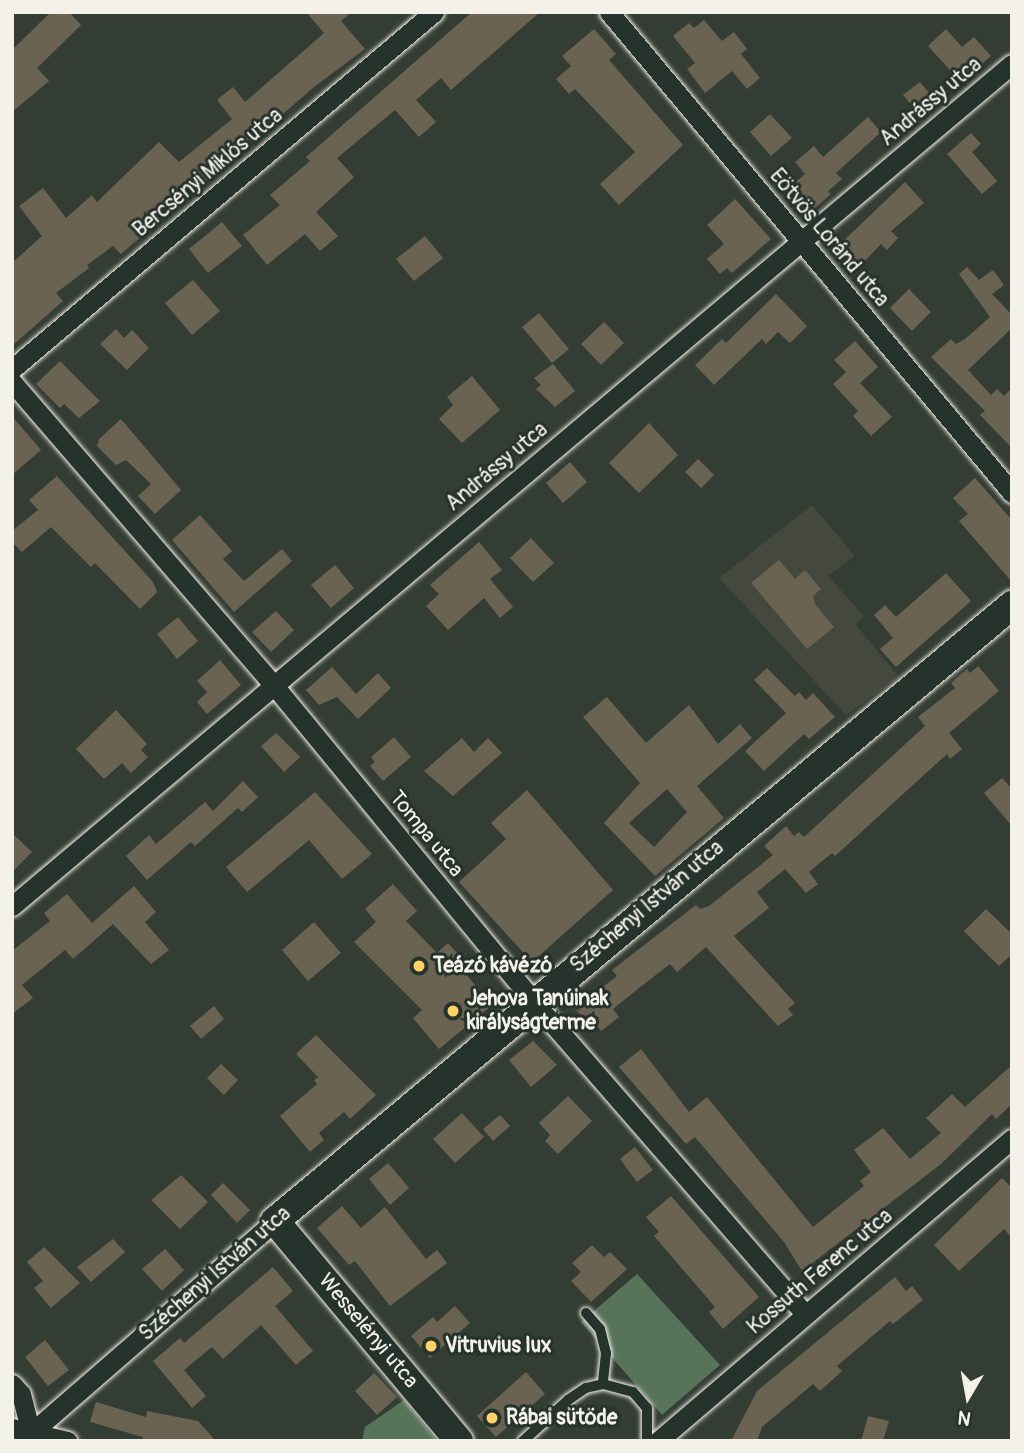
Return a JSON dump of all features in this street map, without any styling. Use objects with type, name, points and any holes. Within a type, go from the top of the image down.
[{"type":"street","name":"Bercsényi Miklós utca","points":[[12,369],[434,12]]},
{"type":"street","name":"Eötvös Loránd utca","points":[[609,12],[1012,494]]},
{"type":"street","name":"Andrássy utca","points":[[12,906],[272,683],[803,242],[1012,64]]},
{"type":"street","name":"Tompa utca","points":[[12,382],[272,683],[534,1001],[805,1314]]},
{"type":"street","name":"Széchenyi István utca","points":[[22,1430],[275,1222],[534,1001],[1012,605]]},
{"type":"street","name":"Kossuth Ferenc utca","points":[[658,1441],[1012,1139]]},
{"type":"street","name":"Wesselényi utca","points":[[275,1222],[459,1441]]},
{"type":"street","points":[[12,1384],[21,1394],[22,1430],[67,1441]]},
{"type":"lane","points":[[586,1313],[600,1329],[606,1353],[603,1384]]},
{"type":"lane","points":[[523,1441],[586,1388],[603,1384],[633,1392],[646,1408],[647,1441]]},
{"type":"shaded area","points":[[812,505],[855,556],[828,576],[864,616],[856,625],[899,677],[846,715],[719,578]]},
{"type":"green space","points":[[637,1274],[720,1365],[662,1415],[581,1322]]},
{"type":"green space","points":[[404,1400],[437,1441],[362,1441],[365,1427]]},
{"type":"building","points":[[51,12],[69,12],[81,25],[37,68],[49,81],[12,112],[12,50]]},
{"type":"building","points":[[306,12],[352,12],[341,21],[365,49],[314,87],[121,254],[113,246],[87,265],[89,268],[56,293],[63,301],[12,346],[12,263],[42,236],[19,206],[43,188],[66,218],[92,195],[97,202],[159,142],[179,162],[232,119],[217,100],[233,87],[245,102],[324,33]]},
{"type":"building","points":[[472,12],[540,12],[451,90],[441,78],[416,100],[436,122],[419,137],[395,110],[337,158],[354,177],[316,212],[338,236],[320,251],[305,234],[267,265],[243,235],[280,205],[270,195],[310,161],[306,157]]},
{"type":"building","points":[[704,20],[722,41],[734,32],[747,49],[741,54],[760,78],[747,89],[732,71],[705,93],[687,69],[695,63],[673,36],[689,23],[694,28]]},
{"type":"building","points":[[594,29],[616,54],[609,60],[683,145],[619,205],[600,184],[635,152],[575,89],[569,94],[556,79],[571,66],[562,56]]},
{"type":"building","points":[[946,29],[962,47],[974,37],[991,56],[961,82],[928,46]]},
{"type":"building","points":[[920,82],[935,100],[919,114],[903,95]]},
{"type":"building","points":[[770,114],[792,138],[771,156],[750,132]]},
{"type":"building","points":[[868,117],[881,132],[836,173],[842,179],[828,191],[831,194],[806,216],[785,191],[805,174],[795,162],[814,146],[823,157]]},
{"type":"building","points":[[971,133],[981,144],[972,152],[997,181],[982,194],[947,154]]},
{"type":"building","points":[[905,182],[924,203],[891,231],[898,238],[887,250],[881,244],[859,267],[837,247]]},
{"type":"building","points":[[735,199],[771,239],[732,273],[727,268],[720,274],[707,259],[724,244],[707,225]]},
{"type":"building","points":[[222,222],[242,246],[208,273],[189,249]]},
{"type":"building","points":[[425,236],[443,258],[414,281],[396,259]]},
{"type":"building","points":[[967,267],[979,280],[993,270],[1004,285],[992,294],[1012,315],[1012,328],[968,370],[991,395],[997,389],[1004,396],[1012,388],[1012,448],[980,415],[985,411],[931,357],[951,339],[956,344],[965,339],[990,317],[959,274]]},
{"type":"building","points":[[193,280],[220,311],[192,335],[165,303]]},
{"type":"building","points":[[909,289],[931,312],[912,331],[890,308]]},
{"type":"building","points":[[776,294],[807,326],[790,343],[778,332],[766,344],[762,339],[714,385],[695,365],[722,339],[726,343]]},
{"type":"building","points":[[539,313],[569,349],[552,363],[522,327]]},
{"type":"building","points":[[604,322],[624,343],[601,365],[581,344]]},
{"type":"building","points":[[116,329],[124,338],[132,330],[149,348],[127,370],[100,344]]},
{"type":"building","points":[[855,341],[878,367],[860,383],[892,417],[871,436],[853,416],[858,411],[833,384],[846,372],[834,360]]},
{"type":"building","points":[[60,361],[100,401],[79,418],[64,404],[60,408],[36,384]]},
{"type":"building","points":[[553,364],[575,391],[555,407],[536,389],[541,385],[534,378]]},
{"type":"building","points":[[472,376],[500,410],[462,443],[439,419],[453,405],[447,397]]},
{"type":"building","points":[[12,416],[41,450],[12,475]]},
{"type":"building","points":[[121,419],[181,490],[155,514],[138,496],[151,484],[126,460],[116,465],[97,446],[99,439]]},
{"type":"building","points":[[649,423],[678,455],[639,493],[609,463]]},
{"type":"building","points":[[698,459],[714,475],[701,488],[685,472]]},
{"type":"building","points":[[570,462],[587,482],[563,503],[546,483]]},
{"type":"building","points":[[57,476],[153,582],[157,592],[140,609],[95,563],[91,567],[51,527],[22,552],[12,542],[12,531],[38,510],[29,500]]},
{"type":"building","points":[[975,478],[1012,520],[1012,582],[959,521],[968,514],[953,498]]},
{"type":"building","points":[[200,515],[232,551],[223,559],[244,581],[282,549],[292,561],[234,612],[172,540]]},
{"type":"building","points":[[531,538],[554,563],[533,582],[510,558]]},
{"type":"building","points":[[479,542],[502,570],[490,579],[513,607],[500,618],[484,598],[448,630],[426,606],[439,594],[430,585]]},
{"type":"building","points":[[779,560],[795,579],[805,570],[821,589],[813,596],[815,604],[834,627],[807,649],[751,583]]},
{"type":"building","points":[[335,565],[354,588],[331,608],[311,585]]},
{"type":"building","points":[[946,573],[971,601],[896,667],[880,649],[893,638],[874,615],[885,605],[896,617]]},
{"type":"building","points":[[276,611],[294,630],[271,652],[252,632]]},
{"type":"building","points":[[178,617],[198,641],[177,659],[157,634]]},
{"type":"building","points":[[220,660],[241,685],[207,714],[197,702],[207,692],[197,681]]},
{"type":"building","points":[[978,666],[999,691],[949,733],[962,749],[950,759],[947,754],[835,856],[832,853],[809,872],[818,884],[806,893],[785,869],[757,892],[769,908],[734,936],[795,1003],[788,1009],[793,1015],[778,1026],[706,947],[677,972],[670,964],[639,988],[613,1009],[619,1017],[601,1031],[593,1020],[588,1024],[572,1005],[588,992],[591,996],[617,976],[612,970],[696,905],[700,909],[709,906],[773,855],[764,846],[786,826],[794,836],[799,832],[804,837],[925,726],[918,717],[955,688],[951,683],[967,669],[970,673]]},
{"type":"building","points":[[332,667],[356,694],[378,673],[391,688],[358,719],[337,697],[319,705],[306,690]]},
{"type":"building","points":[[767,668],[795,696],[799,692],[806,700],[813,693],[835,717],[809,739],[804,734],[764,771],[745,751],[786,713],[754,680]]},
{"type":"building","points":[[607,697],[646,743],[689,705],[718,744],[740,724],[752,738],[697,786],[724,818],[655,876],[604,823],[640,783],[583,717]],"holes":[[[667,789],[687,812],[654,847],[629,823]]]},
{"type":"building","points":[[116,710],[147,744],[141,750],[148,757],[131,773],[122,763],[104,779],[76,749]]},
{"type":"building","points":[[276,733],[300,757],[284,772],[261,746]]},
{"type":"building","points":[[394,737],[411,757],[383,781],[370,766],[375,762],[371,757]]},
{"type":"building","points":[[462,738],[474,752],[488,738],[502,753],[453,796],[424,771]]},
{"type":"building","points":[[1002,778],[1012,789],[1012,826],[984,793]]},
{"type":"building","points":[[243,781],[258,797],[242,812],[238,808],[195,846],[191,842],[147,880],[126,856],[149,835],[156,844],[205,802],[213,811]]},
{"type":"building","points":[[527,790],[613,890],[532,962],[459,882],[506,839],[491,823]]},
{"type":"building","points":[[315,792],[372,854],[342,879],[309,840],[247,892],[226,867]]},
{"type":"building","points":[[12,833],[32,852],[12,872]]},
{"type":"building","points":[[393,884],[417,911],[406,921],[437,953],[448,943],[459,955],[454,960],[492,1005],[439,1049],[413,1018],[422,1010],[354,942],[376,922],[365,909]]},
{"type":"building","points":[[134,886],[156,912],[145,922],[169,950],[151,964],[113,924],[73,959],[65,950],[22,985],[33,998],[12,1014],[12,951],[50,921],[44,913],[67,894],[92,923]]},
{"type":"building","points":[[986,909],[1012,934],[1012,954],[999,966],[964,931]]},
{"type":"building","points":[[314,922],[341,953],[308,981],[282,950]]},
{"type":"building","points":[[214,1006],[224,1019],[201,1039],[190,1026]]},
{"type":"building","points":[[316,1035],[376,1095],[350,1119],[344,1112],[319,1133],[324,1140],[310,1152],[280,1116],[317,1084],[314,1080],[318,1077],[296,1054]]},
{"type":"building","points":[[533,1041],[557,1065],[531,1087],[509,1060]]},
{"type":"building","points":[[641,1049],[689,1112],[707,1097],[813,1227],[864,1186],[860,1181],[871,1172],[854,1150],[883,1128],[910,1159],[941,1133],[926,1118],[952,1094],[965,1107],[1012,1065],[1012,1104],[996,1119],[992,1114],[941,1164],[802,1271],[784,1242],[695,1137],[686,1144],[619,1067]]},
{"type":"building","points":[[221,1064],[238,1080],[224,1095],[207,1078]]},
{"type":"building","points":[[568,1096],[592,1121],[558,1154],[545,1141],[550,1135],[539,1123]]},
{"type":"building","points":[[462,1113],[484,1137],[455,1163],[433,1139]]},
{"type":"building","points":[[500,1115],[510,1126],[493,1141],[483,1129]]},
{"type":"building","points":[[635,1147],[653,1170],[637,1182],[620,1159]]},
{"type":"building","points":[[388,1163],[409,1188],[390,1205],[369,1179]]},
{"type":"building","points":[[181,1175],[208,1202],[180,1229],[151,1200]]},
{"type":"building","points":[[1002,1178],[1012,1188],[1012,1238],[1004,1229],[959,1271],[934,1245]]},
{"type":"building","points":[[223,1183],[250,1210],[237,1223],[211,1195]]},
{"type":"building","points":[[671,1196],[759,1297],[723,1329],[709,1312],[715,1307],[654,1236],[659,1232],[646,1217]]},
{"type":"building","points":[[342,1206],[361,1228],[385,1207],[426,1259],[437,1250],[447,1263],[390,1306],[355,1261],[349,1265],[317,1228]]},
{"type":"building","points":[[113,1239],[125,1252],[91,1282],[77,1267]]},
{"type":"building","points":[[592,1245],[604,1257],[610,1252],[627,1269],[591,1302],[571,1281],[581,1272],[572,1263]]},
{"type":"building","points":[[44,1247],[80,1283],[51,1308],[34,1288],[43,1281],[27,1262]]},
{"type":"building","points":[[165,1249],[184,1270],[162,1291],[142,1269]]},
{"type":"building","points":[[273,1267],[293,1291],[275,1306],[313,1351],[296,1365],[261,1325],[223,1359],[212,1347],[184,1370],[206,1396],[192,1408],[153,1361],[180,1338],[184,1343]]},
{"type":"building","points":[[895,1277],[906,1291],[912,1286],[923,1300],[893,1324],[890,1321],[837,1366],[842,1371],[820,1391],[813,1384],[762,1427],[757,1441],[731,1441],[757,1391]]},
{"type":"building","points":[[455,1306],[470,1323],[430,1358],[411,1336],[433,1317],[437,1322]]},
{"type":"building","points":[[45,1340],[69,1370],[48,1386],[25,1357]]},
{"type":"building","points":[[526,1372],[545,1394],[496,1437],[477,1416]]},
{"type":"building","points":[[374,1373],[397,1397],[377,1415],[355,1391]]},
{"type":"building","points":[[96,1402],[146,1417],[147,1411],[198,1421],[216,1441],[142,1441],[143,1437],[90,1422]]},
{"type":"building","points":[[868,1416],[889,1421],[883,1441],[861,1441]]},
{"type":"place","name":"Teázó kávézó","points":[[419,966]]},
{"type":"place","name":"Jehova Tanúinak királyságterme","points":[[453,1011]]},
{"type":"place","name":"Vitruvius lux","points":[[431,1346]]},
{"type":"place","name":"Rábai sütöde","points":[[492,1418]]}]
